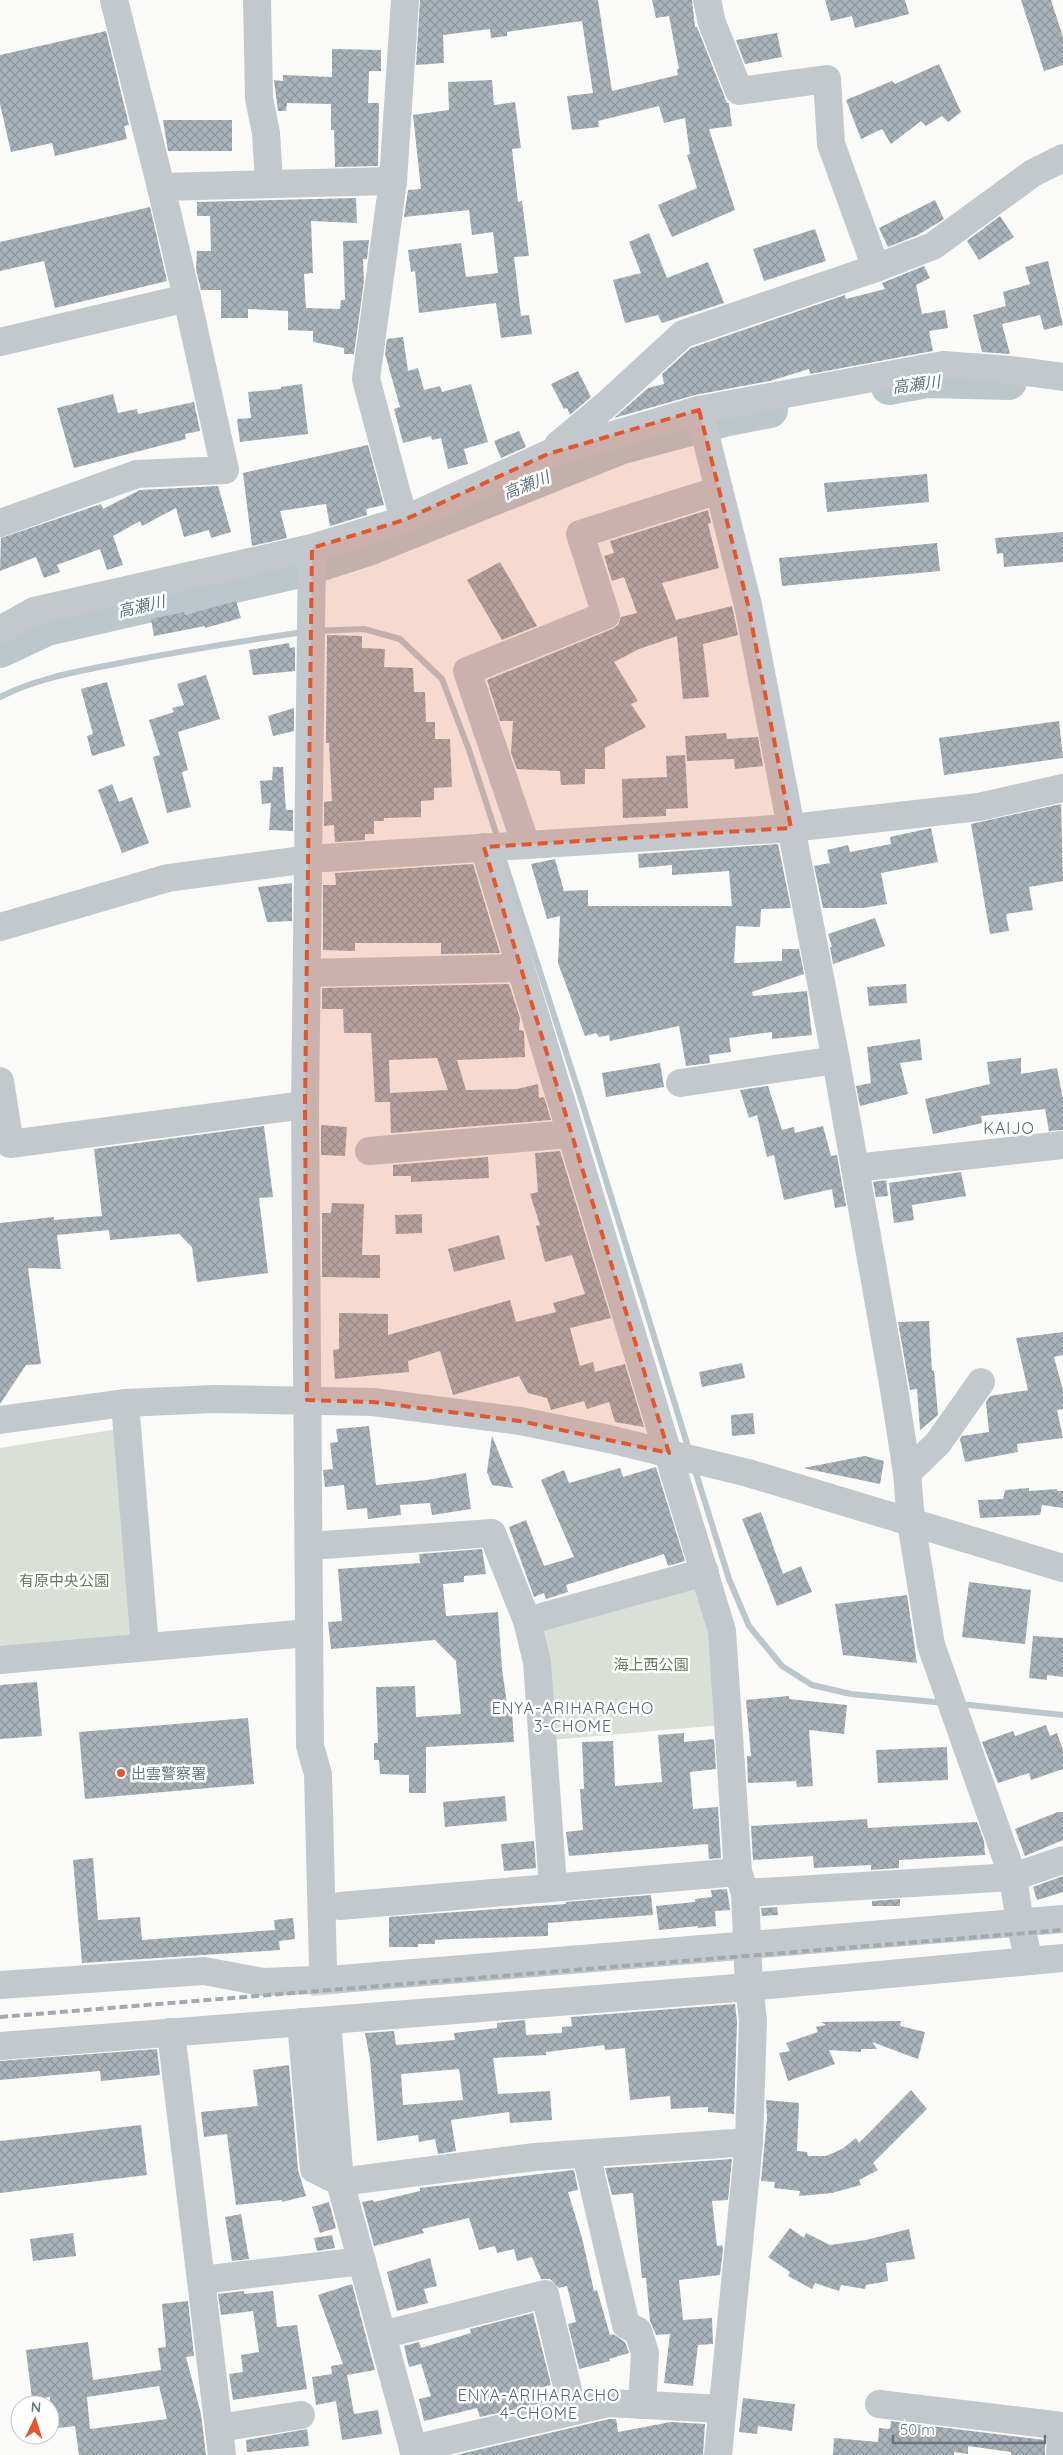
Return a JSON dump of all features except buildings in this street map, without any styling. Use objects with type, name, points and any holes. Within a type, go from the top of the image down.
[{"type":"street","points":[[0,523],[137,474],[225,470],[161,186],[114,0]]},
{"type":"street","points":[[257,0],[259,98],[266,133],[269,182]]},
{"type":"street","points":[[404,520],[366,379],[393,181],[405,0]]},
{"type":"street","points":[[707,0],[712,22],[739,91],[827,79],[831,144],[876,268]]},
{"type":"street","points":[[548,454],[608,404],[683,334],[876,268],[933,246],[1033,173],[1063,158]]},
{"type":"street","points":[[161,186],[269,182],[393,181]]},
{"type":"street","points":[[0,342],[187,298]]},
{"type":"street","points":[[0,630],[34,611],[312,548],[404,520],[548,454],[699,410],[943,365],[1012,370],[1063,377]]},
{"type":"street","points":[[699,410],[748,604],[836,1060],[907,1473],[912,1522],[931,1645],[1013,1877],[1020,1923],[1029,1961]]},
{"type":"street","points":[[526,845],[467,671],[606,614],[580,534],[719,490]]},
{"type":"street","points":[[312,548],[305,1105],[310,1746],[318,1774],[332,1973]]},
{"type":"street","points":[[0,927],[168,878],[309,859],[791,828],[979,807],[1063,788]]},
{"type":"street","points":[[484,847],[722,1631],[753,2020],[749,2142],[718,2455]]},
{"type":"street","points":[[307,973],[520,968]]},
{"type":"street","points":[[680,1083],[836,1060]]},
{"type":"street","points":[[0,1080],[10,1144],[305,1105]]},
{"type":"street","points":[[370,1151],[570,1134]]},
{"type":"street","points":[[855,1168],[1063,1145]]},
{"type":"street","points":[[907,1473],[938,1443],[981,1382]]},
{"type":"street","points":[[0,1420],[125,1403],[214,1399],[373,1402],[520,1421],[669,1453],[748,1473],[1063,1568]]},
{"type":"street","points":[[125,1403],[144,1647]]},
{"type":"street","points":[[309,1546],[492,1533],[527,1620],[537,1662],[553,1887]]},
{"type":"street","points":[[527,1620],[705,1572]]},
{"type":"street","points":[[0,1660],[309,1633]]},
{"type":"street","points":[[318,1774],[337,1791],[340,1906],[332,1973]]},
{"type":"street","points":[[340,1906],[553,1887],[1013,1877],[1063,1860]]},
{"type":"street","points":[[0,1985],[204,1971],[263,1982],[332,1973],[747,1945],[1063,1920]]},
{"type":"street","points":[[0,2046],[749,1987],[1063,1958]]},
{"type":"street","points":[[300,2022],[314,2168],[340,2182],[535,2157],[749,2142]]},
{"type":"street","points":[[171,2032],[222,2455]]},
{"type":"street","points":[[328,2033],[340,2182],[414,2452],[608,2403],[722,2409]]},
{"type":"street","points":[[586,2154],[626,2324],[638,2331],[645,2353],[642,2405]]},
{"type":"street","points":[[201,2280],[362,2261]]},
{"type":"street","points":[[382,2335],[545,2294],[573,2411]]},
{"type":"street","points":[[879,2404],[1063,2426],[1060,2455]]},
{"type":"street","points":[[219,2428],[301,2415]]},
{"type":"highlighted area","points":[[699,410],[748,605],[791,828],[484,847],[669,1453],[520,1421],[373,1402],[307,1400],[305,1105],[312,548],[404,520],[548,454]]},
{"type":"green space","name":"有原中央公園","points":[[118,1429],[132,1631],[126,1640],[0,1652],[0,1448]]},
{"type":"green space","name":"海上西公園","points":[[696,1583],[704,1588],[722,1725],[551,1740],[543,1624]]},
{"type":"waterway","name":"高瀬川","points":[[889,387],[927,380],[1009,382]]},
{"type":"waterway","name":"高瀬川","points":[[0,650],[47,628],[296,571],[368,548],[622,446],[728,418],[770,410]]},
{"type":"waterway","points":[[316,631],[364,629],[400,639],[442,679],[469,750],[498,839]]},
{"type":"waterway","points":[[0,697],[14,690],[74,672],[189,650],[304,632]]},
{"type":"waterway","points":[[502,854],[582,1102],[689,1450]]},
{"type":"waterway","points":[[694,1467],[729,1579],[749,1626],[782,1666],[812,1685],[851,1694],[945,1703]]},
{"type":"waterway","points":[[960,1704],[1063,1715]]},
{"type":"tunnel","points":[[323,1967],[328,2033]]},
{"type":"railway","points":[[0,2017],[1063,1930]]},
{"type":"place","name":"出雲警察署","points":[[121,1773]]},
{"type":"district","name":"KAIJO","points":[[1009,1128]]},
{"type":"district","name":"ENYA-ARIHARACHO 3-CHOME","points":[[573,1717]]},
{"type":"district","name":"ENYA-ARIHARACHO 4-CHOME","points":[[539,2404]]}]
